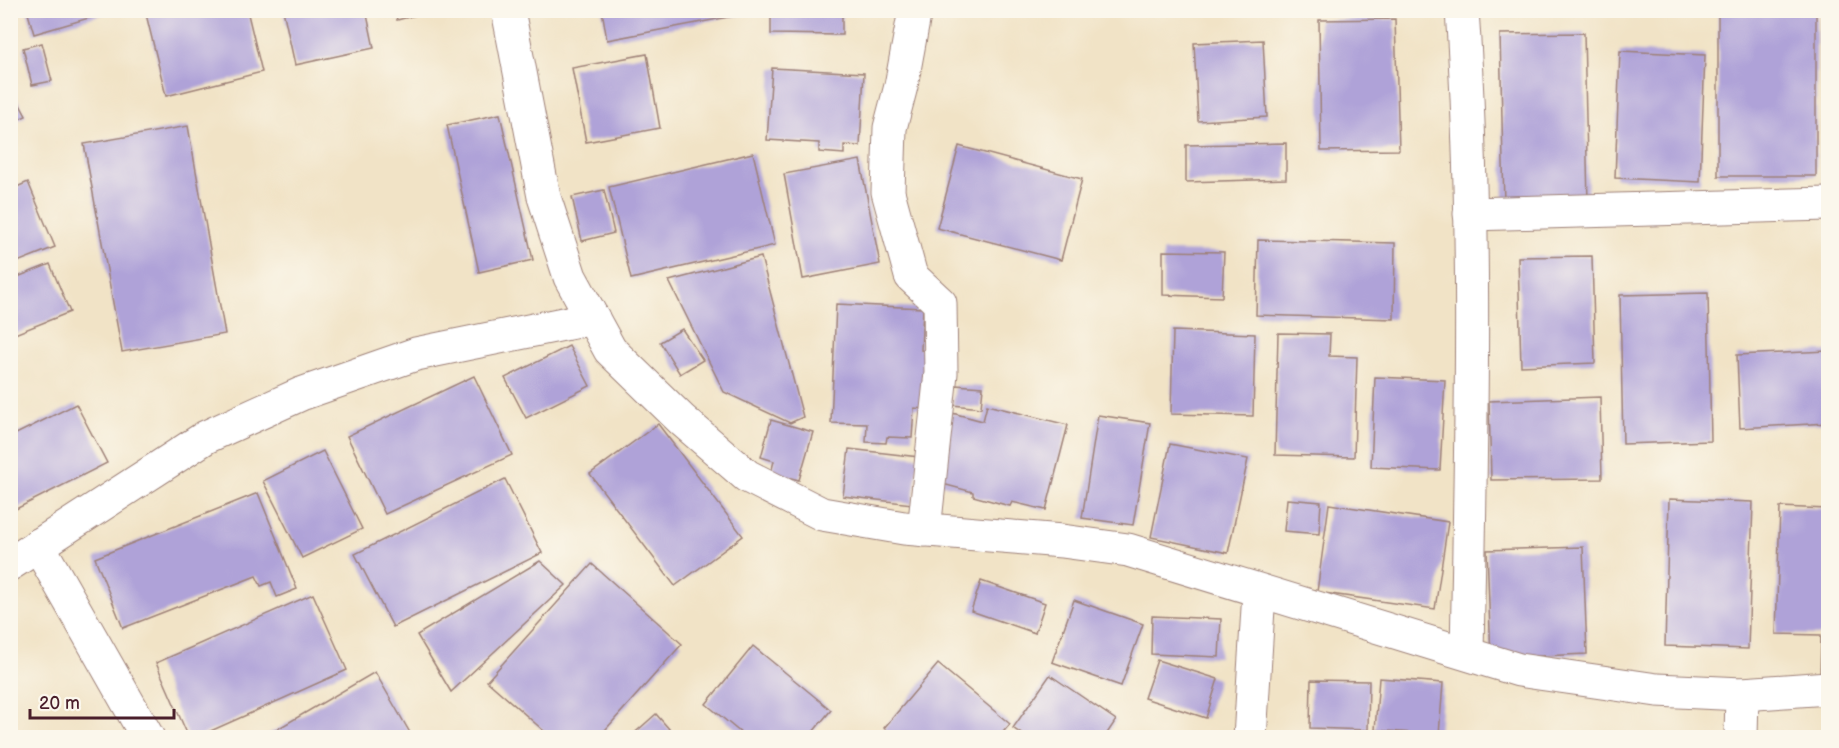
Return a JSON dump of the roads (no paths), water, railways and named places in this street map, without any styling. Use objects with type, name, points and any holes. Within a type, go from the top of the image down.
[{"type":"street","points":[[508,10],[544,197],[570,277],[610,350],[682,420],[747,476],[822,514],[924,530],[1062,541],[1128,550],[1519,670],[1657,690],[1742,694],[1828,688]]},
{"type":"street","points":[[915,10],[901,86],[890,128],[888,192],[911,276],[940,303],[941,374],[924,530]]},
{"type":"street","points":[[1462,10],[1467,77],[1473,347],[1467,653]]},
{"type":"street","points":[[1470,214],[1828,204]]},
{"type":"street","points":[[10,564],[206,437],[301,394],[416,354],[593,318]]},
{"type":"street","points":[[38,545],[148,738]]},
{"type":"street","points":[[1250,738],[1259,592]]},
{"type":"street","points":[[1741,738],[1742,694]]}]
